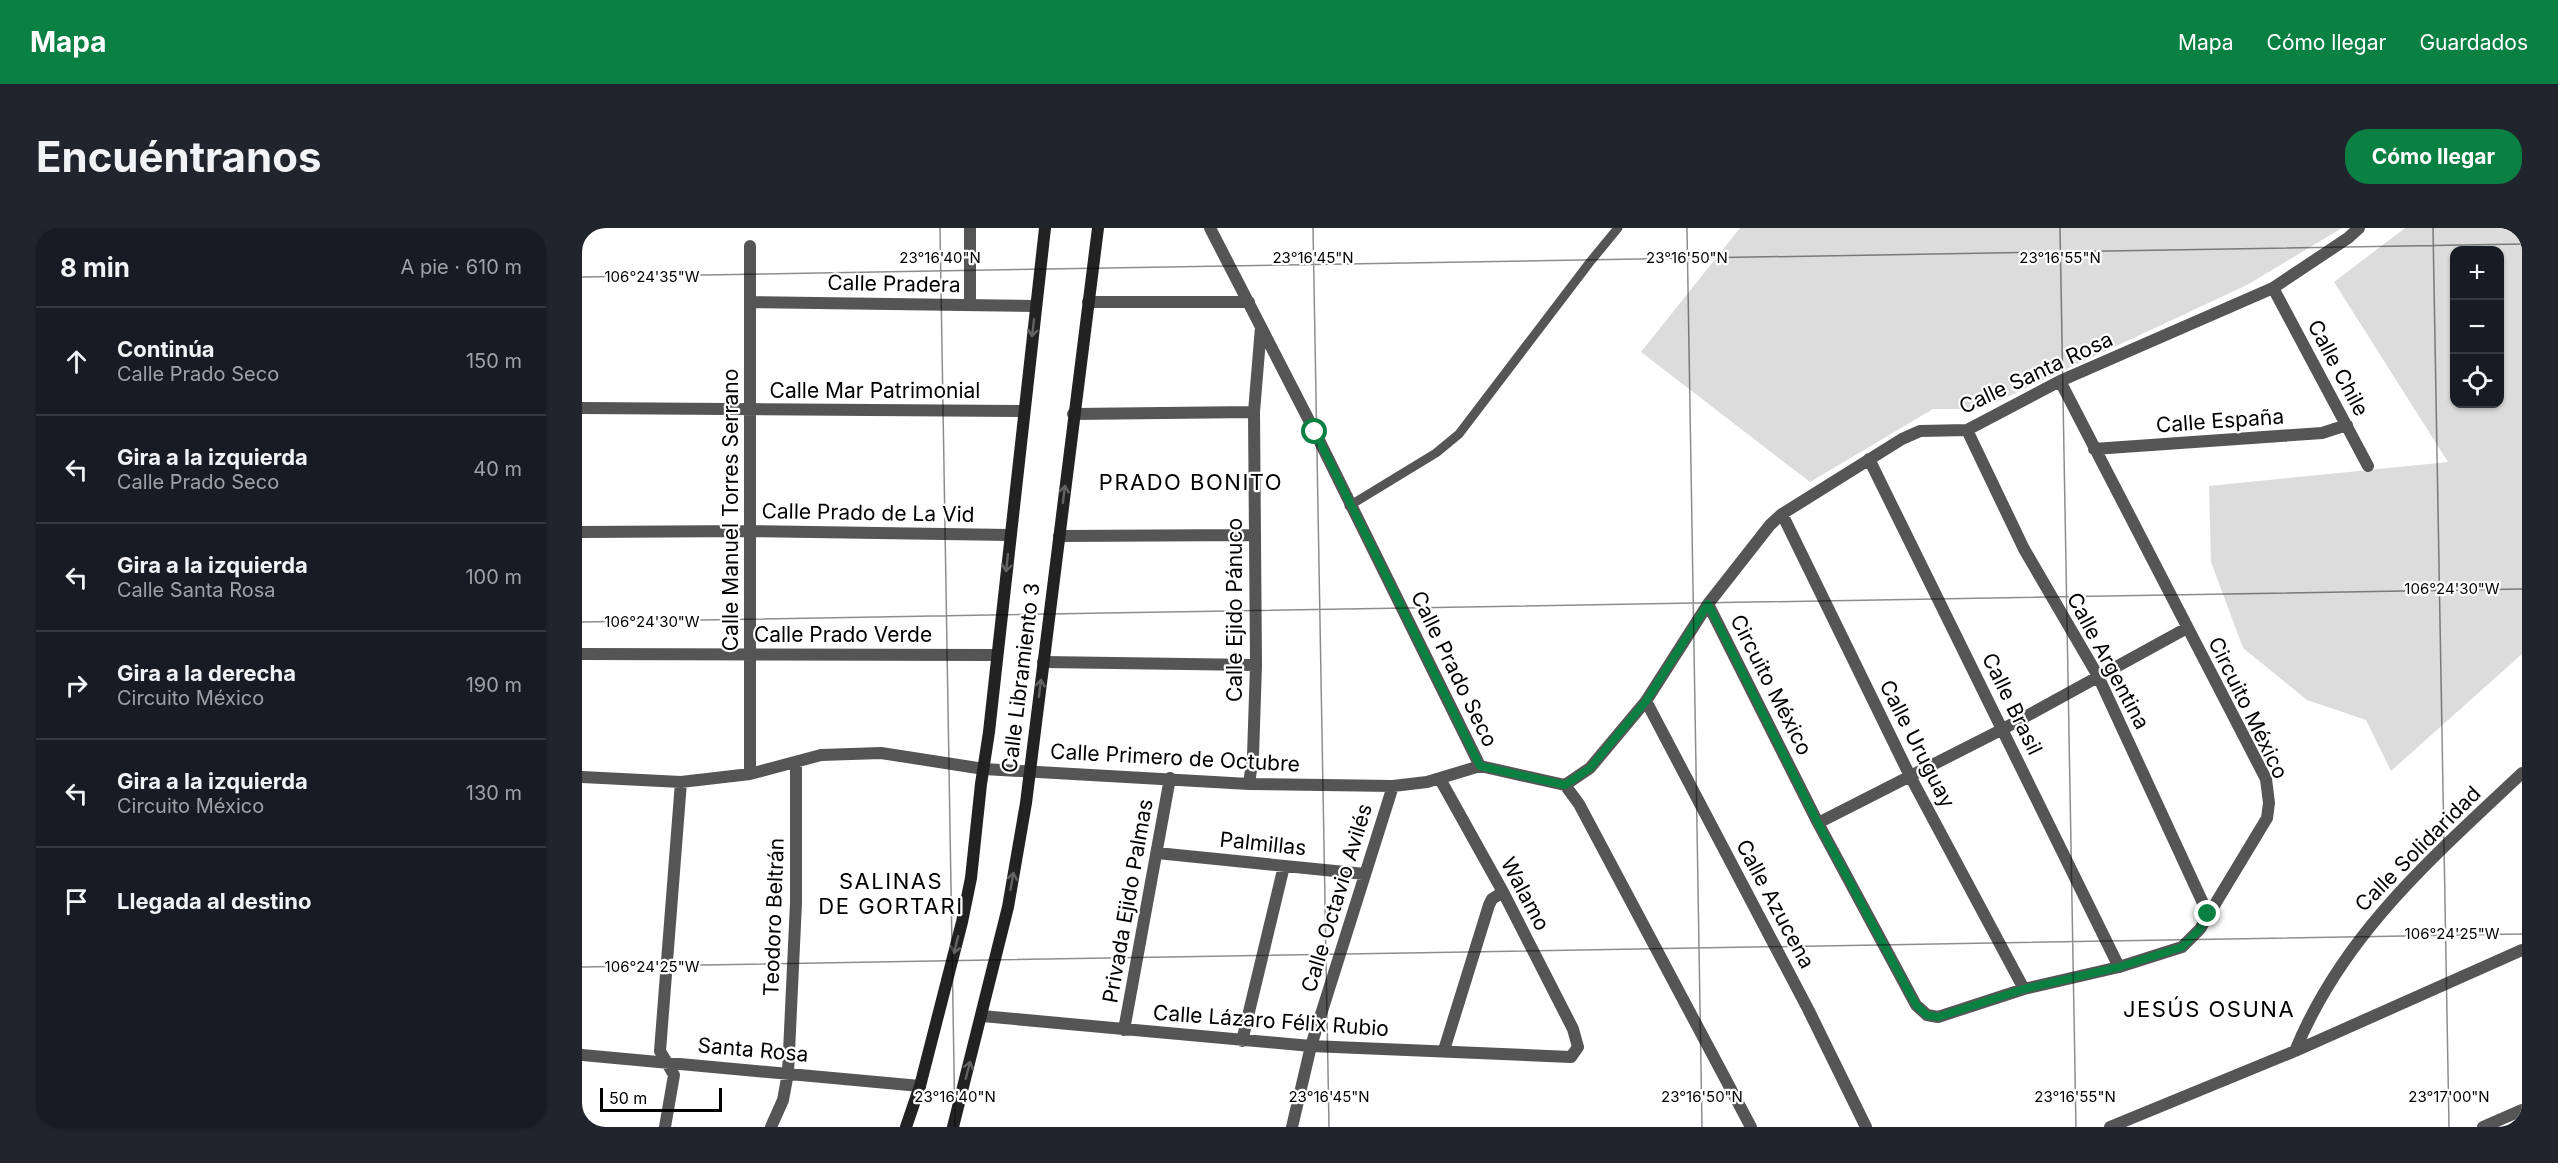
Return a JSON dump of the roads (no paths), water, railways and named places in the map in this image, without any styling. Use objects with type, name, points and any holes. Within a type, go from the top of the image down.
[{"type":"street","points":[[970,228],[970,304]]},
{"type":"street","name":"Calle Libramiento 3","points":[[906,1127],[920,1086],[971,878],[1045,228]]},
{"type":"street","name":"Calle Libramiento 3","points":[[953,1127],[1008,907],[1031,770],[1073,414],[1098,228]]},
{"type":"street","name":"Calle Prado Seco","points":[[1210,228],[1480,766],[1565,785]]},
{"type":"street","name":"Calle Santa Rosa","points":[[1565,785],[1590,768],[1646,701],[1708,604],[1757,539],[1782,514],[1902,439],[1920,431],[1967,430],[2060,381],[2273,288],[2348,238],[2359,228]]},
{"type":"street","name":"Calle Manuel Torres Serrano","points":[[750,246],[750,774]]},
{"type":"street","name":"Calle Chile","points":[[2273,288],[2368,466]]},
{"type":"street","name":"Calle Pradera","points":[[751,302],[1036,306]]},
{"type":"street","points":[[1088,302],[1249,302]]},
{"type":"street","name":"Calle Ejido Pánuco","points":[[1249,784],[1253,756],[1256,665],[1254,412],[1261,327]]},
{"type":"street","name":"Circuito México","points":[[1708,604],[1818,823],[1916,1005],[1927,1015],[1938,1017],[2024,989],[2119,967],[2182,947],[2200,929],[2267,818],[2269,793],[2266,779],[2060,381]]},
{"type":"street","name":"Calle Mar Patrimonial","points":[[582,408],[1024,411]]},
{"type":"street","points":[[1073,414],[1254,412]]},
{"type":"street","name":"Calle España","points":[[2094,449],[2322,434],[2347,425]]},
{"type":"street","name":"Calle Argentina","points":[[1967,430],[2024,549],[2098,676],[2208,914]]},
{"type":"street","name":"Calle Brasil","points":[[1869,459],[2119,967]]},
{"type":"street","name":"Calle Uruguay","points":[[1782,514],[1910,776],[2024,989]]},
{"type":"street","name":"Calle Prado de La Vid","points":[[582,532],[751,531],[1010,535]]},
{"type":"street","points":[[1059,536],[1255,535]]},
{"type":"street","points":[[1818,823],[2003,729],[2187,628]]},
{"type":"street","name":"Calle Prado Verde","points":[[582,654],[997,655]]},
{"type":"street","points":[[1043,662],[1256,665]]},
{"type":"street","name":"Calle Azucena","points":[[1646,701],[1808,1009],[1866,1127]]},
{"type":"street","name":"Calle Primero de Octubre","points":[[582,777],[681,782],[750,774],[821,755],[881,753],[984,769],[1249,784],[1393,786],[1440,779],[1480,766]]},
{"type":"street","name":"Teodoro Beltrán","points":[[771,1127],[783,1100],[788,1072],[796,903],[796,762]]},
{"type":"street","name":"Calle Solidaridad","points":[[2295,1051],[2321,995],[2369,926],[2420,870],[2522,773]]},
{"type":"street","name":"Privada Ejido Palmas","points":[[1124,1030],[1170,778]]},
{"type":"street","name":"Walamo","points":[[1440,779],[1503,892],[1573,1029],[1578,1047],[1571,1057],[1557,1057]]},
{"type":"street","points":[[665,1127],[674,1074],[660,1051],[681,782]]},
{"type":"street","points":[[1565,785],[1579,804],[1751,1127]]},
{"type":"street","name":"Calle Octavio Avilés","points":[[1292,1127],[1311,1046],[1393,786]]},
{"type":"street","name":"Palmillas","points":[[1157,853],[1365,874]]},
{"type":"street","points":[[1242,1041],[1284,866]]},
{"type":"street","points":[[1444,1050],[1489,905],[1492,898],[1503,892]]},
{"type":"street","points":[[2110,1127],[2295,1051],[2522,950]]},
{"type":"street","name":"Calle Lázaro Félix Rubio","points":[[982,1016],[1311,1046],[1444,1050],[1557,1057]]},
{"type":"street","name":"Santa Rosa","points":[[582,1055],[788,1072],[920,1086]]},
{"type":"street","points":[[2483,1127],[2522,1110]]},
{"type":"lane","points":[[1349,506],[1436,453],[1458,434],[1618,228]]},
{"type":"district","name":"PRADO BONITO","points":[[1191,482]]},
{"type":"district","name":"SALINAS DE GORTARI","points":[[891,894]]},
{"type":"district","name":"JESÚS OSUNA","points":[[2209,1009]]}]
